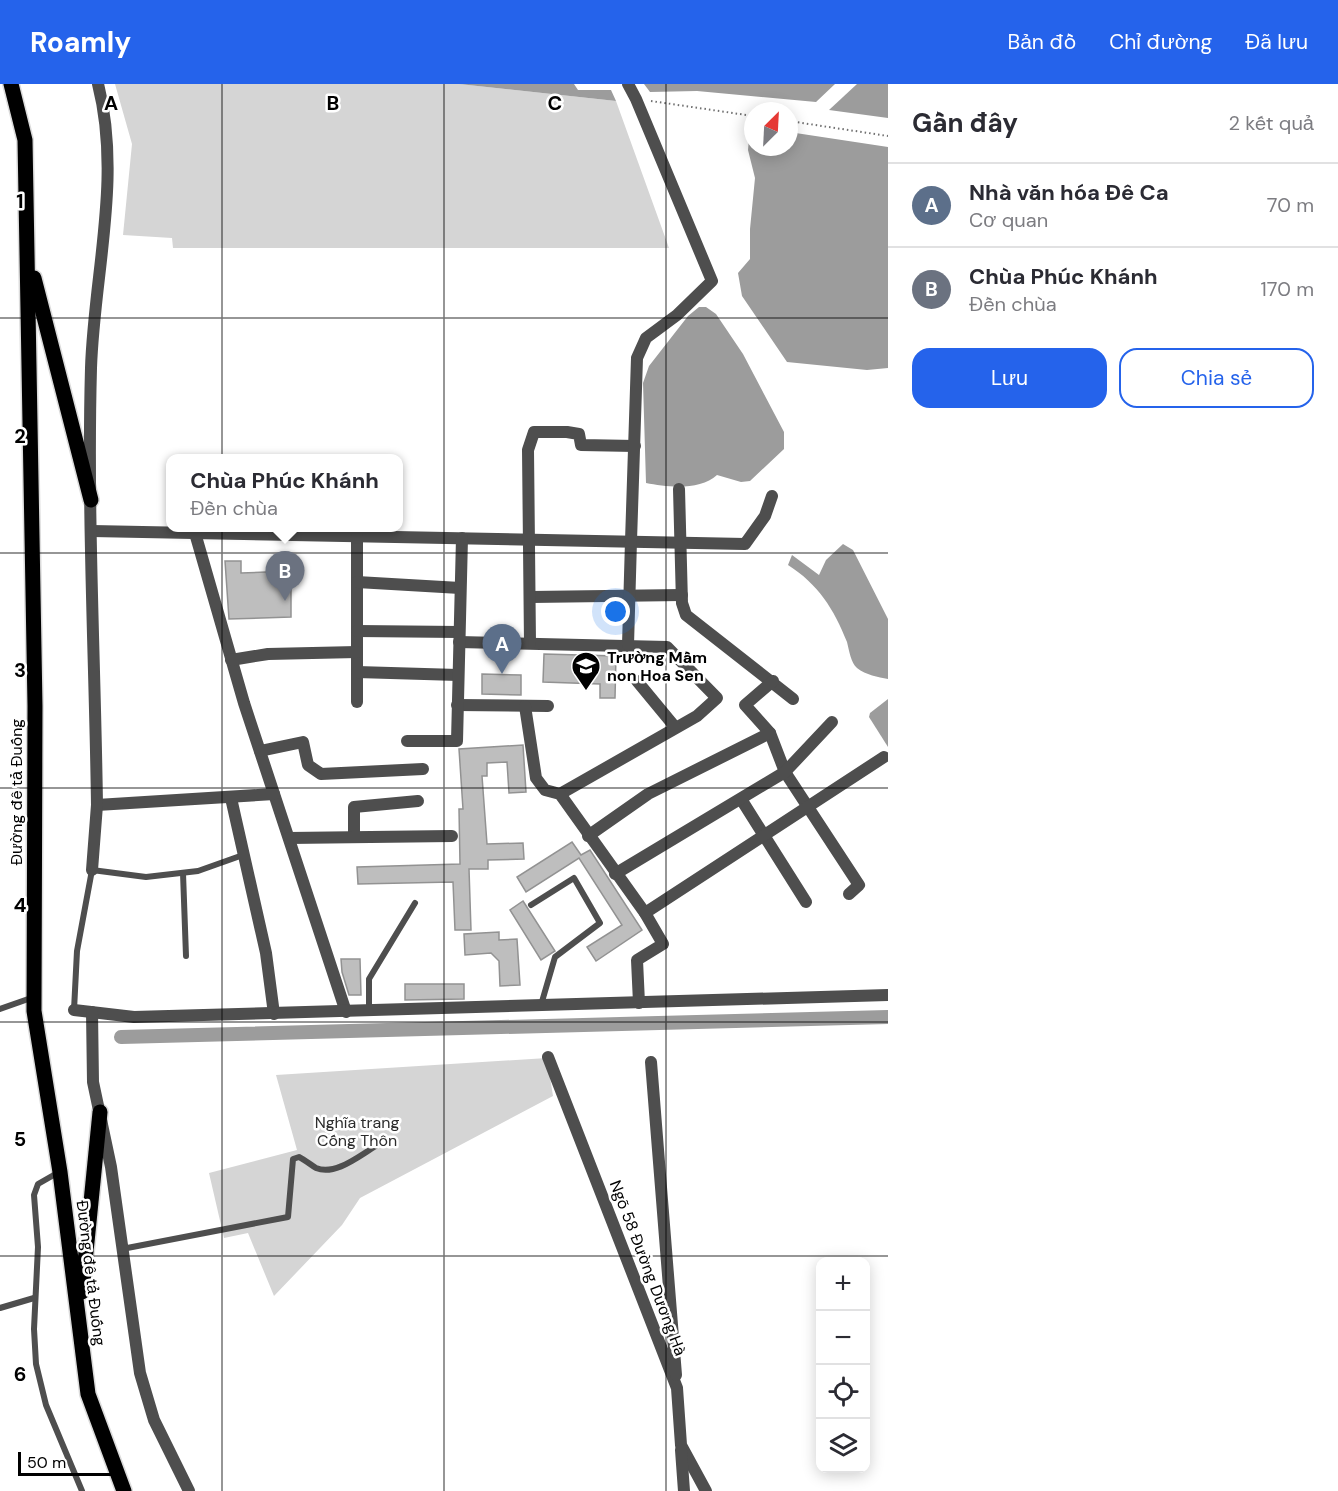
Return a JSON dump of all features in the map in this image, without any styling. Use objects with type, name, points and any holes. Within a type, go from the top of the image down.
[{"type":"main road","name":"Đường đê tả Đuống","points":[[11,84],[25,140],[35,706],[34,997],[92,1408],[124,1491]]},
{"type":"main road","points":[[27,252],[91,501]]},
{"type":"main road","points":[[79,1319],[100,1112]]},
{"type":"street","points":[[92,870],[97,805],[91,501],[93,334],[104,236],[108,166],[104,107],[98,84]]},
{"type":"street","points":[[627,84],[636,99],[712,281],[677,315],[646,338],[637,358],[628,645]]},
{"type":"street","points":[[530,643],[528,450],[534,432],[579,434],[581,445],[635,447]]},
{"type":"street","points":[[679,489],[682,595],[686,615],[773,681],[793,699]]},
{"type":"street","points":[[92,531],[462,538],[530,542],[631,541],[745,544],[765,516],[772,496]]},
{"type":"street","points":[[195,533],[260,752],[346,1012]]},
{"type":"street","points":[[357,536],[357,702]]},
{"type":"street","points":[[407,741],[457,741],[462,538]]},
{"type":"street","points":[[357,582],[460,588]]},
{"type":"street","points":[[531,597],[631,598],[682,595]]},
{"type":"street","points":[[357,631],[530,643],[667,647],[717,698],[697,716],[560,794]]},
{"type":"street","points":[[231,660],[268,654],[357,652]]},
{"type":"street","points":[[357,672],[458,675]]},
{"type":"street","points":[[638,681],[675,727]]},
{"type":"street","points":[[773,681],[745,705],[770,733],[785,772],[859,885],[849,894]]},
{"type":"street","points":[[457,705],[548,706]]},
{"type":"street","points":[[525,706],[536,778],[545,790],[560,794],[645,913],[663,944],[637,960],[639,1003]]},
{"type":"street","points":[[615,874],[785,772],[832,722]]},
{"type":"street","points":[[588,836],[648,794],[770,733]]},
{"type":"street","points":[[260,752],[303,742],[308,765],[321,774],[423,769]]},
{"type":"street","points":[[645,913],[765,837],[884,757]]},
{"type":"street","points":[[97,805],[274,794]]},
{"type":"street","points":[[231,798],[266,953],[274,1014]]},
{"type":"street","points":[[741,799],[806,902]]},
{"type":"street","points":[[354,837],[354,807],[418,801]]},
{"type":"street","points":[[289,838],[452,836]]},
{"type":"street","points":[[74,1010],[134,1017],[888,995]]},
{"type":"street","points":[[92,1012],[92,1061],[143,1389],[162,1438],[189,1491]]},
{"type":"street","name":"Ngõ 58 Đường Dương Hà","points":[[548,1057],[677,1388],[681,1445],[706,1491]]},
{"type":"street","points":[[651,1062],[677,1388]]},
{"type":"street","points":[[681,1445],[684,1491]]},
{"type":"lane","points":[[74,1010],[77,951],[92,870],[146,877],[198,871],[243,855]]},
{"type":"lane","points":[[183,873],[186,956]]},
{"type":"lane","points":[[531,905],[574,878],[600,923],[555,957],[541,1006]]},
{"type":"lane","points":[[369,1011],[369,980],[415,903]]},
{"type":"lane","points":[[0,1009],[34,997]]},
{"type":"lane","points":[[122,1249],[288,1217],[293,1159],[299,1157],[316,1168],[327,1170],[338,1167],[376,1146]]},
{"type":"lane","points":[[60,1172],[38,1184],[34,1191],[38,1247],[34,1298],[36,1364],[46,1405],[82,1491]]},
{"type":"lane","points":[[0,1308],[34,1298]]},
{"type":"path","points":[[636,99],[744,115]]},
{"type":"path","points":[[798,122],[888,136]]},
{"type":"green space","points":[[115,84],[459,84],[616,101],[669,248],[173,248],[172,238],[123,235],[132,144]]},
{"type":"green space","name":"Nghĩa trang Cống Thôn","points":[[547,1058],[553,1096],[360,1198],[342,1225],[274,1296],[248,1233],[224,1238],[209,1173],[297,1150],[276,1075]]},
{"type":"shaded area","points":[[459,84],[574,84],[578,90],[611,90],[616,101]]},
{"type":"shaded area","points":[[644,84],[835,84],[816,102],[697,91],[650,92]]},
{"type":"shaded area","points":[[857,84],[888,84],[888,118],[829,110]]},
{"type":"shaded area","points":[[798,133],[888,147],[888,368],[867,370],[787,362],[742,296],[738,273],[750,259],[750,229],[755,178],[750,156],[798,156]]},
{"type":"shaded area","points":[[699,307],[706,307],[716,314],[743,354],[784,432],[784,449],[750,481],[741,482],[717,475],[702,484],[693,486],[664,486],[646,483],[643,383],[649,366],[688,316]]},
{"type":"shaded area","points":[[843,544],[853,550],[888,619],[888,679],[868,674],[855,666],[831,608],[808,580],[788,565],[792,555],[819,575],[826,560]]},
{"type":"shaded area","points":[[888,699],[888,747],[869,717],[870,713]]},
{"type":"building","points":[[225,561],[241,561],[241,573],[291,571],[291,617],[229,619]]},
{"type":"building","points":[[544,654],[616,656],[615,698],[600,698],[600,684],[543,682]]},
{"type":"building","points":[[482,674],[521,675],[521,695],[482,694]]},
{"type":"building","points":[[523,745],[526,792],[509,793],[507,762],[487,763],[487,776],[482,776],[487,844],[523,843],[524,859],[488,860],[488,869],[469,869],[471,930],[455,930],[453,882],[358,884],[357,867],[460,864],[459,809],[463,809],[459,749]]},
{"type":"building","points":[[572,842],[581,855],[590,850],[642,930],[596,961],[587,947],[622,925],[579,858],[526,892],[517,877]]},
{"type":"building","points":[[523,901],[555,951],[541,960],[510,910]]},
{"type":"building","points":[[499,932],[499,940],[517,939],[520,985],[500,986],[499,961],[491,953],[465,955],[464,934]]},
{"type":"building","points":[[341,959],[360,959],[361,995],[349,995],[342,972]]},
{"type":"building","points":[[405,984],[464,984],[464,999],[405,1000]]},
{"type":"waterway","points":[[121,1037],[888,1017]]},
{"type":"place","name":"Chùa Phúc Khánh","points":[[285,601]]},
{"type":"place","name":"Nhà văn hóa Đê Ca","points":[[502,674]]},
{"type":"place","name":"Trường Mầm non Hoa Sen","points":[[586,692]]}]
